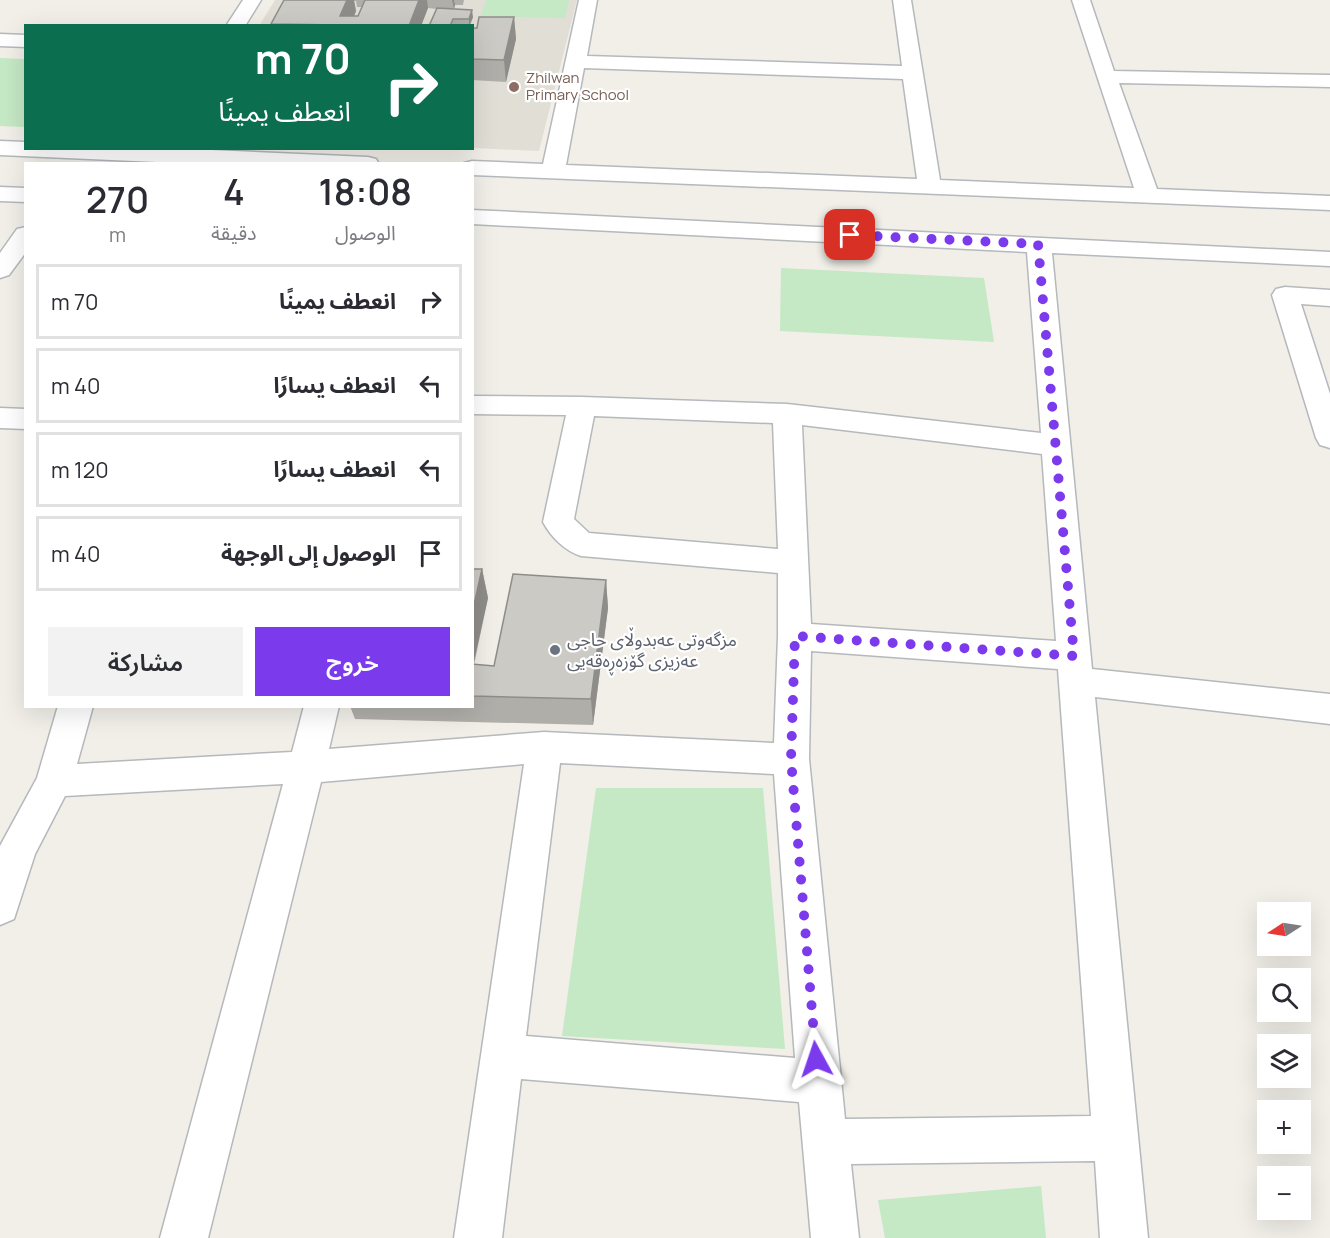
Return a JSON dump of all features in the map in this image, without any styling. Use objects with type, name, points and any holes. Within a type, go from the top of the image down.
[{"type":"street","points":[[236,24],[252,0]]},
{"type":"street","points":[[553,171],[588,0]]},
{"type":"street","points":[[902,0],[930,187]]},
{"type":"street","points":[[1081,0],[1148,196]]},
{"type":"street","points":[[0,40],[24,41]]},
{"type":"street","points":[[575,62],[913,73]]},
{"type":"street","points":[[1106,77],[1330,81]]},
{"type":"street","points":[[0,148],[24,148]]},
{"type":"street","points":[[99,150],[334,162]]},
{"type":"street","points":[[474,168],[1330,203]]},
{"type":"street","points":[[0,194],[24,195]]},
{"type":"street","points":[[474,217],[1330,259]]},
{"type":"street","points":[[0,270],[24,237]]},
{"type":"street","points":[[1038,244],[1124,1238]]},
{"type":"street","points":[[1330,298],[1285,295],[1330,438]]},
{"type":"street","points":[[474,405],[582,406],[787,414],[1055,445]]},
{"type":"street","points":[[582,406],[558,522],[581,544],[794,562]]},
{"type":"street","points":[[787,414],[795,636],[791,759],[818,1082],[835,1238]]},
{"type":"street","points":[[0,418],[24,419]]},
{"type":"street","points":[[795,636],[1075,668],[1330,709]]},
{"type":"street","points":[[0,906],[9,852],[54,781],[75,708]]},
{"type":"street","points":[[184,1238],[322,708]]},
{"type":"street","points":[[54,781],[307,767],[544,747],[791,759]]},
{"type":"street","points":[[478,1238],[544,747]]},
{"type":"street","points":[[503,1056],[818,1082]]},
{"type":"street","points":[[826,1142],[1117,1138]]},
{"type":"shaded area","name":"Zhilwan Primary School","points":[[275,0],[577,0],[539,151],[474,148],[474,24],[260,24]]},
{"type":"green space","points":[[486,0],[569,0],[565,18],[481,16]]},
{"type":"green space","points":[[0,58],[24,59],[24,127],[0,126]]},
{"type":"green space","points":[[781,268],[984,278],[994,342],[780,331]]},
{"type":"green space","points":[[596,788],[763,788],[785,1049],[562,1036]]},
{"type":"green space","points":[[1041,1186],[1046,1238],[885,1238],[878,1200]]},
{"type":"building","points":[[284,0],[347,0],[340,16],[358,16],[365,0],[419,0],[410,24],[271,24]]},
{"type":"building","points":[[437,8],[472,10],[469,19],[453,19],[451,24],[430,24]]},
{"type":"building","points":[[479,17],[514,17],[504,60],[474,59],[474,28],[477,28]]},
{"type":"building","points":[[474,569],[482,569],[474,605]]},
{"type":"building","name":"مزگەوتی عەبدوڵای حاجی عەزیزی گۆزەڕەقەیی","points":[[513,574],[606,580],[591,699],[474,696],[474,664],[494,666]]},
{"type":"place","name":"Zhilwan Primary School","points":[[514,87]]},
{"type":"place","name":"مزگەوتی عەبدوڵای حاجی عەزیزی گۆزەڕەقەیی","points":[[555,650]]},
{"type":"route","points":[[816,1059],[791,759],[795,636],[1074,656],[1038,244],[850,235]]}]
